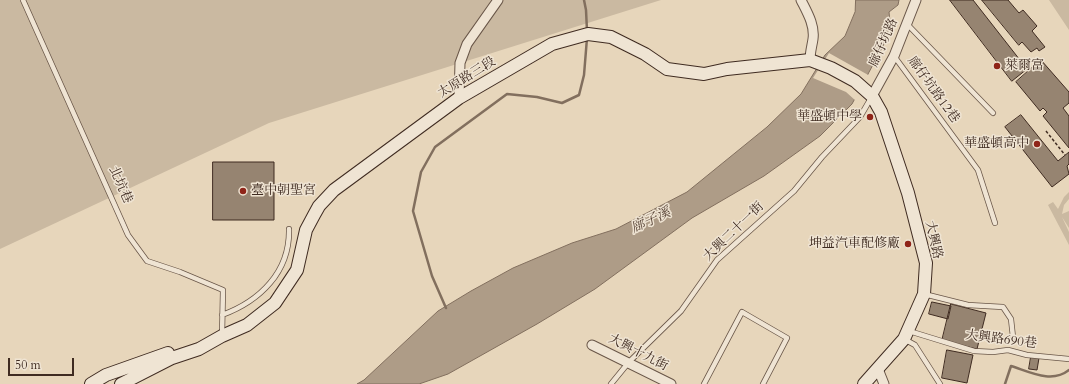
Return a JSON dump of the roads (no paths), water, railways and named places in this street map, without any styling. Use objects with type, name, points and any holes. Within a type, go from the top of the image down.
[{"type":"main road","name":"太原路三段","points":[[121,384],[172,358],[200,348],[222,336],[248,325],[275,303],[297,270],[306,230],[319,206],[326,197],[344,182],[459,98],[552,44],[585,35],[611,37],[645,54],[668,69],[704,74],[727,69],[813,62]]},
{"type":"main road","points":[[813,62],[840,73],[869,94]]},
{"type":"main road","name":"大興路","points":[[864,384],[906,335],[924,294],[926,263],[908,193],[881,112],[869,94]]},
{"type":"main road","name":"太原路三段","points":[[91,384],[106,375],[193,344],[222,336]]},
{"type":"street","points":[[459,98],[460,63],[465,50],[498,0]]},
{"type":"street","points":[[801,0],[813,25],[813,38],[810,49],[813,62]]},
{"type":"street","name":"廍仔坑路","points":[[869,94],[894,56],[916,0]]},
{"type":"street","name":"大興十九街","points":[[592,345],[629,362],[668,383]]},
{"type":"street","points":[[878,369],[884,384]]},
{"type":"lane","name":"北坑巷","points":[[23,0],[128,235],[147,261],[180,272],[223,290],[222,336]]},
{"type":"lane","points":[[907,24],[993,112]]},
{"type":"lane","name":"廍仔坑路12巷","points":[[894,56],[978,170],[995,223]]},
{"type":"lane","name":"大興二十一街","points":[[610,384],[629,362],[681,311],[717,260],[794,191],[822,157],[860,117],[869,94]]},
{"type":"lane","points":[[222,315],[250,302],[275,280],[286,253],[288,229]]},
{"type":"lane","points":[[924,294],[968,305],[1003,307],[1011,319],[1013,337]]},
{"type":"lane","points":[[704,384],[742,312],[787,338],[763,384]]},
{"type":"lane","points":[[906,335],[915,345],[940,384]]},
{"type":"lane","name":"大興路690巷","points":[[906,335],[974,351],[993,352],[1008,350],[1027,355],[1069,359]]},
{"type":"water","name":"廍子溪","points":[[856,0],[899,0],[898,5],[889,12],[891,31],[852,104],[820,136],[764,176],[692,218],[595,289],[537,324],[448,374],[419,384],[357,384],[364,380],[438,311],[471,291],[513,268],[572,243],[616,229],[687,192],[767,127],[801,94],[825,55],[845,36],[855,12]]},
{"type":"waterway","points":[[584,0],[587,31]]},
{"type":"waterway","points":[[446,308],[432,276],[413,211],[421,172],[435,147],[507,94],[537,97],[562,103],[579,95],[584,75],[587,38]]},
{"type":"waterway","points":[[1005,384],[1011,366],[1041,376],[1055,376],[1069,370]]},
{"type":"place","name":"萊爾富","points":[[997,66]]},
{"type":"place","name":"華盛頓中學","points":[[870,117]]},
{"type":"place","name":"華盛頓高中","points":[[1037,144]]},
{"type":"place","name":"臺中朝聖宮","points":[[243,191]]},
{"type":"place","name":"坤益汽車配修廠","points":[[908,244]]}]
